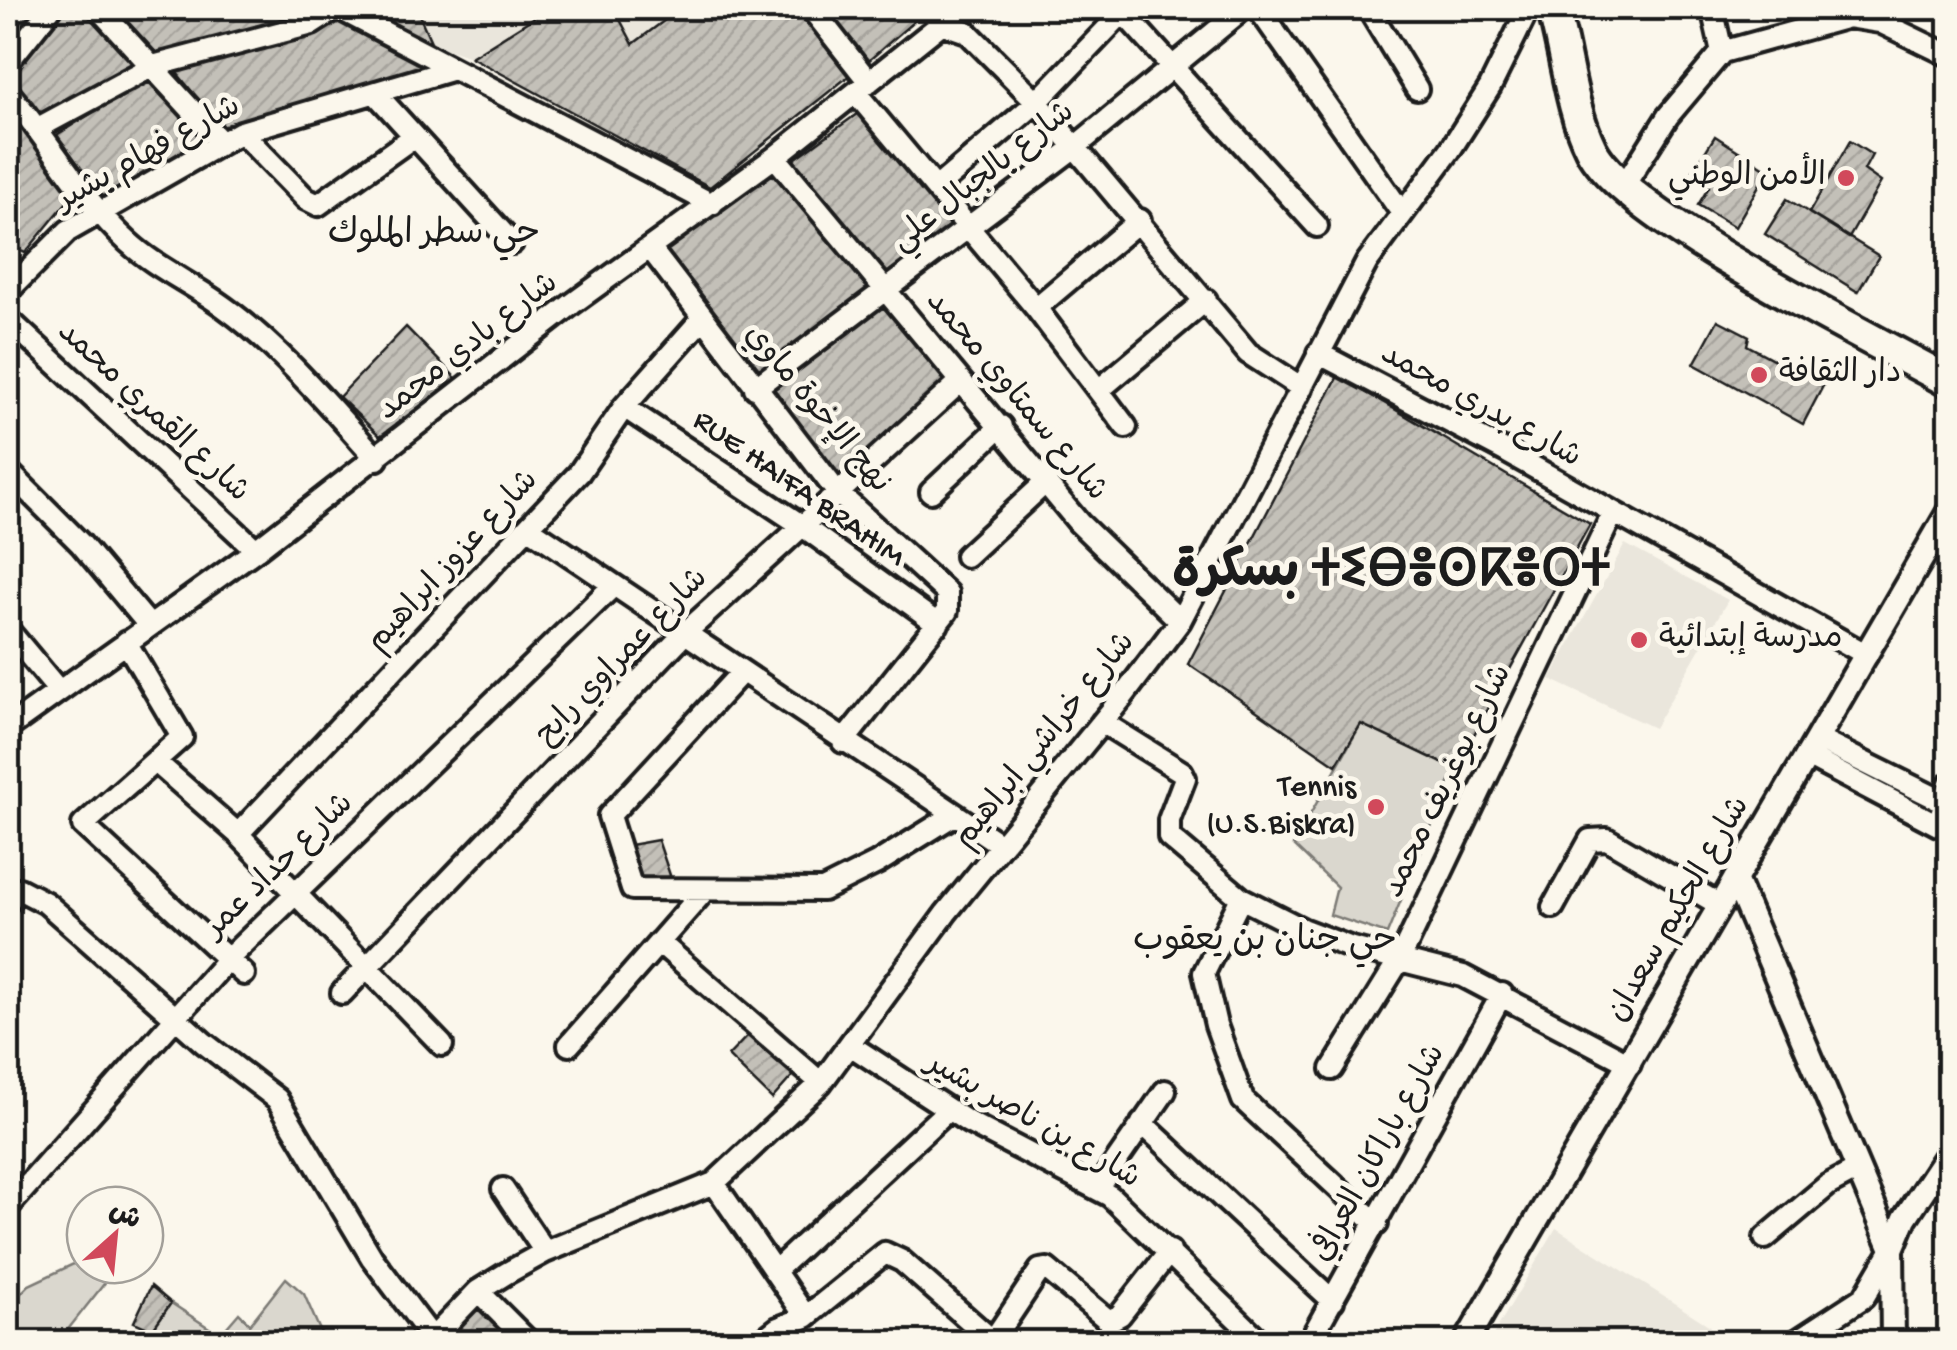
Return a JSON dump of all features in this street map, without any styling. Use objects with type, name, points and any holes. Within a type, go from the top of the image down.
[{"type":"main road","points":[[1554,8],[1591,149],[1622,189],[1694,236],[1950,382]]},
{"type":"street","points":[[8,62],[51,8]]},
{"type":"street","points":[[98,8],[221,142]]},
{"type":"street","points":[[38,128],[153,66],[312,24],[338,8],[712,204]]},
{"type":"street","points":[[811,8],[936,188],[1036,308],[1126,427]]},
{"type":"street","name":"شارع بادي محمد","points":[[11,720],[256,550],[863,88],[936,15],[961,8]]},
{"type":"street","name":"شارع بالجبال علي","points":[[755,388],[1076,147],[1244,8]]},
{"type":"street","points":[[1258,8],[1402,214]]},
{"type":"street","points":[[1368,8],[1417,89]]},
{"type":"street","name":"شارع خراشي ابراهيم","points":[[431,1341],[478,1291],[545,1252],[714,1183],[821,1083],[894,980],[1180,620],[1367,262],[1450,150],[1490,87],[1529,8]]},
{"type":"street","points":[[1712,8],[1722,52]]},
{"type":"street","points":[[936,188],[1037,102],[1123,9],[1317,226]]},
{"type":"street","points":[[1622,189],[1668,116],[1722,52],[1847,12],[1880,22],[1950,56]]},
{"type":"street","points":[[936,15],[966,32],[1037,102],[1248,353],[1302,388]]},
{"type":"street","name":"شارع فهام بشير","points":[[8,291],[17,264],[97,212],[241,132],[378,95],[454,69]]},
{"type":"street","points":[[8,92],[97,212],[132,246],[226,308],[326,403],[377,459]]},
{"type":"street","points":[[378,95],[412,138],[512,243]]},
{"type":"street","points":[[241,132],[306,199],[318,204],[412,138]]},
{"type":"street","name":"شارع سمتاوي محمد","points":[[774,157],[1079,522],[1180,620]]},
{"type":"street","points":[[1036,308],[1140,220]]},
{"type":"street","name":"نهج الإخوة ماوي","points":[[650,248],[701,320],[837,492],[947,593],[949,606],[938,624]]},
{"type":"street","points":[[1099,390],[1206,300]]},
{"type":"street","name":"شارع القمري محمد","points":[[8,319],[256,550]]},
{"type":"street","name":"شارع عزوز ابراهيم","points":[[238,834],[529,528],[579,472],[624,407],[701,320]]},
{"type":"street","name":"شارع بدري محمد","points":[[1318,353],[1504,451],[1867,655]]},
{"type":"street","name":"شارع عمراوي رابح","points":[[342,993],[686,632],[961,381]]},
{"type":"street","name":"RUE HAIFA BRAHIM","points":[[624,407],[800,524],[938,624]]},
{"type":"street","points":[[931,492],[1002,426]]},
{"type":"street","points":[[8,471],[81,544],[148,624]]},
{"type":"street","points":[[966,556],[1047,481]]},
{"type":"street","name":"شارع الحكيم سعدان","points":[[1466,1342],[1950,510]]},
{"type":"street","name":"شارع بوغريف محمد","points":[[1332,1069],[1400,958],[1612,515]]},
{"type":"street","points":[[529,528],[612,588],[686,632],[1001,846]]},
{"type":"street","name":"شارع حداد عمر","points":[[8,1207],[228,959],[612,588]]},
{"type":"street","points":[[844,742],[938,624]]},
{"type":"street","points":[[8,630],[58,691]]},
{"type":"street","points":[[126,642],[182,737],[83,825],[244,974]]},
{"type":"street","points":[[741,672],[609,816],[632,889],[822,890],[878,863],[954,815]]},
{"type":"street","points":[[1102,722],[1182,772],[1183,785],[1168,826],[1170,837],[1240,898],[1335,942],[1435,966],[1502,994],[1630,1064]]},
{"type":"street","points":[[1812,747],[1946,792]]},
{"type":"street","points":[[157,763],[238,834],[442,1045]]},
{"type":"street","points":[[1554,907],[1590,840],[1598,838],[1607,838],[1720,905]]},
{"type":"street","points":[[1735,878],[1892,1248],[1892,1342]]},
{"type":"street","points":[[12,896],[24,889],[46,903],[174,1016],[277,1099],[372,1258],[431,1341]]},
{"type":"street","points":[[569,1045],[706,890]]},
{"type":"street","points":[[1240,898],[1204,973],[1238,1092],[1284,1140],[1377,1224]]},
{"type":"street","points":[[659,942],[821,1083]]},
{"type":"street","name":"شارع باراكان العرافي","points":[[1309,1342],[1502,994]]},
{"type":"street","name":"شارع بن ناصر بشير","points":[[850,1045],[948,1110],[1097,1189],[1170,1251],[1260,1342]]},
{"type":"street","points":[[1097,1189],[1165,1092]]},
{"type":"street","points":[[776,1270],[948,1110]]},
{"type":"street","points":[[1142,1123],[1333,1302]]},
{"type":"street","points":[[1796,1342],[1864,1297],[1905,1218],[1950,1150]]},
{"type":"street","points":[[1765,1238],[1828,1185],[1858,1169]]},
{"type":"street","points":[[714,1183],[806,1317]]},
{"type":"street","points":[[503,1189],[545,1252]]},
{"type":"street","points":[[760,1342],[778,1328],[806,1317],[885,1253],[902,1261],[992,1342],[1040,1270],[1047,1269],[1109,1321],[1120,1315],[1170,1251]]},
{"type":"street","points":[[478,1291],[529,1342]]},
{"type":"street","points":[[778,1328],[794,1342]]},
{"type":"shaded area","points":[[416,8],[549,8],[471,57],[432,44]]},
{"type":"shaded area","points":[[591,8],[681,8],[633,44],[616,12]]},
{"type":"shaded area","name":"مدرسة إبتدائية","points":[[1625,544],[1728,600],[1654,728],[1550,679]]},
{"type":"shaded area","name":"Tennis (U.S.Biskra)","points":[[1361,724],[1455,769],[1387,934],[1330,915],[1337,887],[1293,845]]},
{"type":"shaded area","points":[[1556,1228],[1710,1326],[1701,1342],[1489,1342]]},
{"type":"shaded area","points":[[65,1268],[65,1285],[103,1285],[58,1342],[8,1342],[8,1306],[29,1285]]},
{"type":"shaded area","points":[[286,1278],[304,1294],[325,1342],[144,1342],[171,1303],[220,1335],[239,1313],[250,1324]]},
{"type":"building","points":[[8,8],[40,8],[8,46]]},
{"type":"building","points":[[64,8],[85,8],[139,63],[41,120],[8,74]]},
{"type":"building","points":[[106,8],[306,8],[310,19],[155,60]]},
{"type":"building","points":[[360,8],[416,8],[432,44]]},
{"type":"building","points":[[549,8],[616,12],[633,44],[681,8],[799,8],[850,75],[710,187],[471,57]]},
{"type":"building","points":[[823,8],[926,8],[928,9],[866,63]]},
{"type":"building","points":[[352,19],[428,69],[223,130],[173,68]]},
{"type":"building","points":[[153,75],[205,137],[105,200],[55,136]]},
{"type":"building","points":[[8,109],[76,191],[25,253],[8,245]]},
{"type":"building","points":[[861,111],[953,227],[887,279],[792,161]]},
{"type":"building","points":[[1715,136],[1768,170],[1735,227],[1698,205],[1709,187],[1690,176]]},
{"type":"building","points":[[1850,141],[1872,155],[1864,170],[1881,182],[1849,238],[1809,213]]},
{"type":"building","points":[[774,171],[873,289],[758,375],[660,255]]},
{"type":"building","points":[[1787,199],[1879,256],[1858,292],[1765,234]]},
{"type":"building","points":[[885,300],[950,386],[839,484],[772,391],[835,332]]},
{"type":"building","name":"دار الثقافة","points":[[1718,320],[1749,336],[1747,345],[1823,386],[1803,424],[1694,364]]},
{"type":"building","points":[[406,327],[457,379],[380,436],[339,397]]},
{"type":"building","points":[[1338,376],[1590,524],[1455,769],[1361,724],[1336,765],[1188,664]]},
{"type":"building","points":[[658,840],[672,881],[641,885],[630,845]]},
{"type":"building","points":[[753,1030],[796,1072],[772,1099],[728,1056]]},
{"type":"building","points":[[151,1286],[171,1303],[152,1330],[134,1322]]},
{"type":"building","points":[[482,1301],[524,1342],[436,1342]]},
{"type":"place","name":"الأمن الوطني","points":[[1846,178]]},
{"type":"place","name":"دار الثقافة","points":[[1759,375]]},
{"type":"place","name":"مدرسة إبتدائية","points":[[1639,640]]},
{"type":"place","name":"Tennis (U.S.Biskra)","points":[[1376,807]]},
{"type":"district","name":"حي سطر الملوك","points":[[434,235]]},
{"type":"district","name":"بسكرة ⵜⵉⴱⴻⵙⴽⴻⵔⵜ","points":[[1391,575]]},
{"type":"district","name":"حي جنان بن يعقوب","points":[[1265,942]]}]
